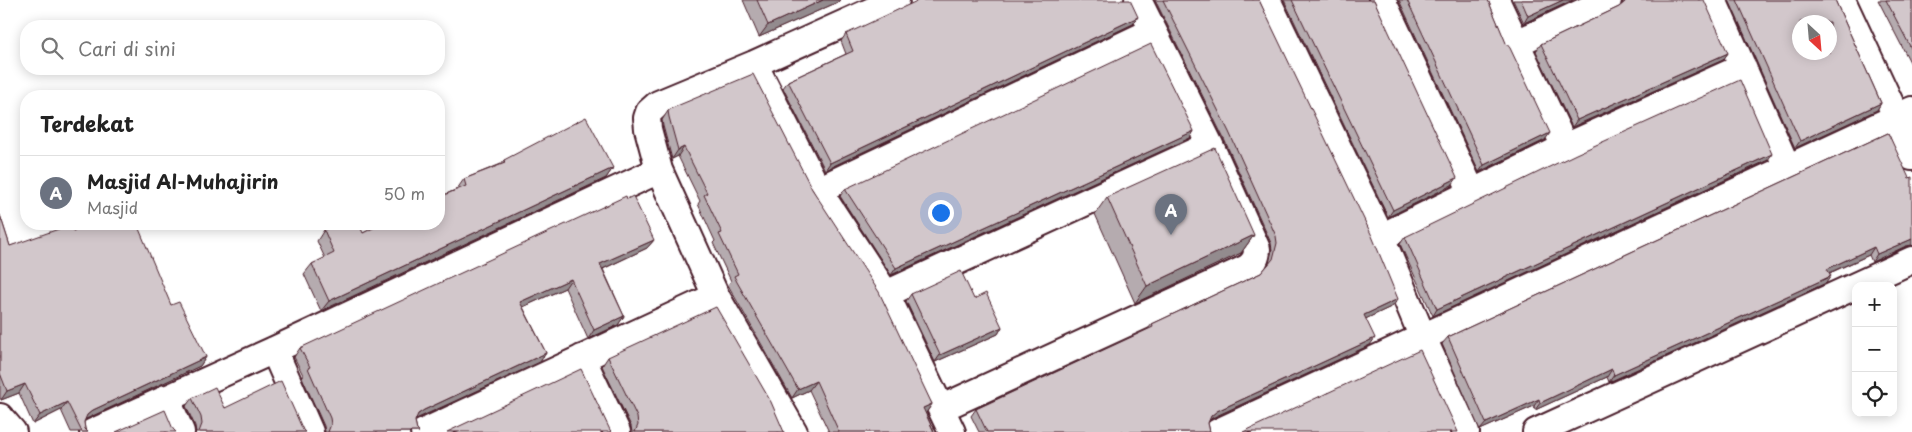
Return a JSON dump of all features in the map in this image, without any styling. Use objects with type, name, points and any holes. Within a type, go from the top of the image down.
[{"type":"street","points":[[794,432],[716,296],[659,170],[648,129],[649,112],[658,104],[754,64],[896,0]]},
{"type":"street","points":[[942,408],[1248,268],[1257,257],[1257,249],[1210,145],[1138,0]]},
{"type":"street","points":[[1267,0],[1381,237],[1423,338],[1466,432]]},
{"type":"street","points":[[1382,0],[1472,192]]},
{"type":"street","points":[[1496,0],[1565,147]]},
{"type":"street","points":[[1515,44],[1608,0]]},
{"type":"street","points":[[1713,0],[1787,167]]},
{"type":"street","points":[[1842,0],[1904,114],[1912,157]]},
{"type":"street","points":[[818,190],[1153,31]]},
{"type":"street","points":[[754,64],[818,190],[886,294],[952,432]]},
{"type":"street","points":[[1381,237],[1565,147],[1743,67]]},
{"type":"street","points":[[1218,432],[1904,114]]},
{"type":"street","points":[[886,294],[1210,145]]},
{"type":"street","points":[[93,432],[274,350],[659,170]]},
{"type":"street","points":[[1536,432],[1912,260]]},
{"type":"street","points":[[424,432],[457,425],[582,358],[716,296]]},
{"type":"street","points":[[274,350],[310,432]]},
{"type":"street","points":[[582,358],[616,432]]},
{"type":"street","points":[[166,398],[181,432]]},
{"type":"street","points":[[0,418],[13,432]]},
{"type":"building","points":[[757,0],[823,0],[768,25]]},
{"type":"building","points":[[919,0],[1130,0],[1138,17],[830,163],[788,81],[853,51],[846,34]]},
{"type":"building","points":[[1163,0],[1259,0],[1372,236],[1398,299],[1364,315],[1375,338],[1217,411],[1211,416],[1208,423],[1210,432],[987,432],[976,409],[1153,327],[1152,324],[1261,273],[1273,259],[1277,243],[1276,236],[1229,132]]},
{"type":"building","points":[[1292,0],[1374,0],[1457,178],[1393,210]]},
{"type":"building","points":[[1407,0],[1488,0],[1506,43],[1550,133],[1484,165]]},
{"type":"building","points":[[1521,0],[1563,0],[1528,16]]},
{"type":"building","points":[[1626,0],[1704,0],[1728,53],[1577,120],[1541,44],[1619,7]]},
{"type":"building","points":[[1737,0],[1835,0],[1881,103],[1800,141]]},
{"type":"building","points":[[1886,0],[1912,0],[1912,50]]},
{"type":"building","points":[[1151,44],[1194,131],[896,268],[845,189]]},
{"type":"building","points":[[753,74],[812,189],[879,292],[932,404],[923,408],[934,432],[839,432],[816,381],[798,389],[737,282],[734,276],[738,274],[719,234],[722,233],[704,195],[707,193],[684,147],[678,150],[668,111]]},
{"type":"building","points":[[1740,80],[1772,154],[1437,309],[1405,237],[1576,154]]},
{"type":"building","points":[[586,117],[613,168],[329,301],[312,264],[334,253],[324,230],[362,230],[363,233],[369,230],[445,230],[445,195],[466,186],[464,179],[505,163],[504,160]]},
{"type":"building","points":[[1888,133],[1909,178],[1912,177],[1912,239],[1877,254],[1874,247],[1827,269],[1831,276],[1614,375],[1612,369],[1540,403],[1539,399],[1486,423],[1448,337]]},
{"type":"building","points":[[1215,148],[1254,235],[1147,286],[1107,197]]},
{"type":"building","points":[[626,196],[627,199],[633,196],[654,240],[600,264],[624,316],[594,330],[571,279],[520,302],[546,353],[424,410],[418,414],[415,421],[419,432],[328,432],[331,424],[330,418],[308,368],[310,367],[300,348]]},
{"type":"building","points":[[0,215],[10,246],[56,230],[140,230],[171,305],[179,302],[206,357],[93,410],[87,415],[84,422],[85,429],[88,432],[82,432],[67,402],[40,415],[25,384],[7,391],[0,373]]},
{"type":"building","points":[[961,271],[974,299],[986,293],[1002,327],[940,355],[911,294]]},
{"type":"building","points":[[716,307],[771,402],[784,432],[635,432],[638,425],[637,417],[608,357]]},
{"type":"building","points":[[1420,350],[1458,432],[1243,432]]},
{"type":"building","points":[[581,369],[612,432],[447,432]]},
{"type":"building","points":[[281,381],[305,432],[199,432],[202,424],[201,417],[192,398],[215,387],[225,408]]},
{"type":"building","points":[[165,410],[176,432],[116,432]]},
{"type":"place","name":"Masjid Al-Muhajirin","points":[[1171,235]]}]
